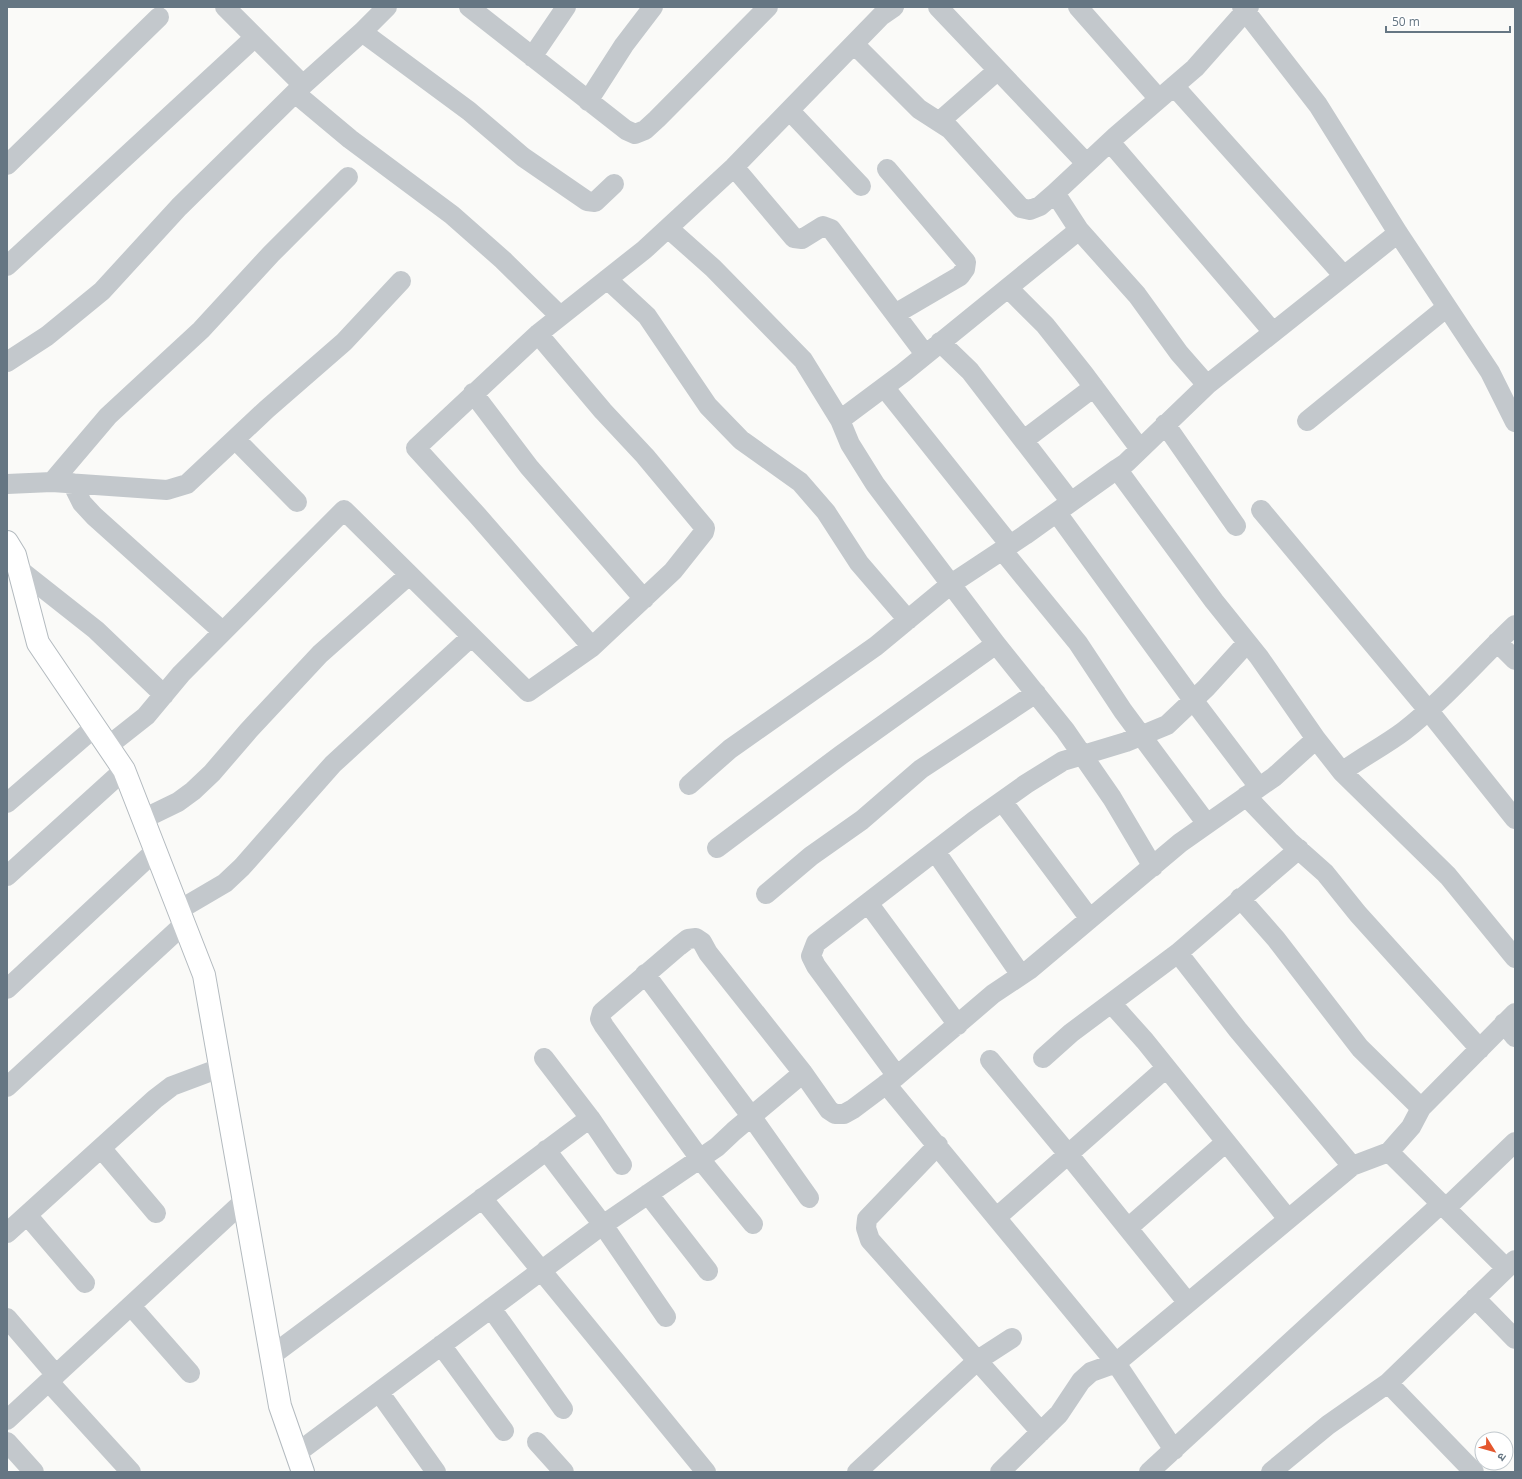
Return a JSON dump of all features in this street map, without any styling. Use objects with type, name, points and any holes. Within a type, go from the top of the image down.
[{"type":"street","points":[[226,7],[299,89],[350,139],[452,214],[503,260],[560,316]]},
{"type":"street","points":[[7,362],[47,336],[102,290],[179,207],[299,89],[362,32],[386,7]]},
{"type":"street","points":[[468,7],[626,130],[635,134],[645,130],[768,7]]},
{"type":"street","points":[[532,57],[566,7]]},
{"type":"street","points":[[588,101],[624,45],[653,7]]},
{"type":"street","points":[[592,647],[477,515],[416,448],[473,393],[538,334],[644,250],[668,228],[734,167],[882,16],[894,7]]},
{"type":"street","points":[[938,7],[1086,163]]},
{"type":"street","points":[[1078,7],[1158,99]]},
{"type":"street","points":[[854,44],[913,104],[950,129],[1021,208],[1030,210],[1040,206],[1158,99],[1196,68],[1246,9],[1318,105],[1398,233],[1490,372],[1515,422]]},
{"type":"street","points":[[7,165],[159,17]]},
{"type":"street","points":[[362,32],[468,111],[523,157],[587,201],[595,202],[614,184]]},
{"type":"street","points":[[7,266],[254,38]]},
{"type":"street","points":[[940,122],[998,70]]},
{"type":"street","points":[[1174,86],[1344,276]]},
{"type":"street","points":[[790,111],[861,186]]},
{"type":"street","points":[[1110,142],[1273,332]]},
{"type":"street","points":[[734,167],[794,238],[802,238],[823,226],[831,229],[925,354]]},
{"type":"street","points":[[887,169],[966,262],[965,269],[960,276],[895,314]]},
{"type":"street","points":[[52,482],[108,416],[201,330],[271,254],[348,177]]},
{"type":"street","points":[[1055,193],[1079,230],[1137,295],[1179,353],[1207,385]]},
{"type":"street","points":[[668,228],[713,268],[803,360],[840,420],[850,444],[875,484],[996,644],[1065,730],[1112,798],[1153,867]]},
{"type":"street","points":[[840,420],[884,387],[1079,230]]},
{"type":"street","points":[[688,785],[730,749],[876,646],[951,584],[1006,548],[1117,469],[1207,385],[1398,233]]},
{"type":"street","points":[[607,279],[647,316],[708,406],[741,440],[800,482],[826,512],[858,563],[908,620]]},
{"type":"street","points":[[7,484],[52,482],[167,490],[187,484],[344,342],[401,281]]},
{"type":"street","points":[[1008,288],[1045,324],[1140,449]]},
{"type":"street","points":[[1307,421],[1447,307]]},
{"type":"street","points":[[108,746],[146,716],[181,674],[222,631],[344,510],[528,692],[592,647],[644,599],[673,571],[704,532],[705,528],[645,456],[603,411],[538,334]]},
{"type":"street","points":[[940,342],[970,371],[1024,440],[1064,507],[1252,791],[1299,849],[1325,873],[1358,914],[1480,1050]]},
{"type":"street","points":[[884,387],[1078,643],[1123,711],[1207,824]]},
{"type":"street","points":[[1024,440],[1094,387]]},
{"type":"street","points":[[473,393],[529,467],[644,599]]},
{"type":"street","points":[[1165,424],[1236,526]]},
{"type":"street","points":[[235,439],[297,502]]},
{"type":"street","points":[[1117,469],[1246,644],[1258,657],[1316,739],[1342,772],[1448,876],[1515,958]]},
{"type":"street","points":[[72,483],[82,503],[94,516],[222,631]]},
{"type":"street","points":[[1261,510],[1428,710],[1515,819]]},
{"type":"street","points":[[7,542],[15,555],[20,570],[38,643],[124,770],[204,974],[280,1406],[300,1463],[379,1392],[602,1225],[717,1147],[751,1116],[803,1073]]},
{"type":"street","points":[[20,570],[96,630],[164,695]]},
{"type":"street","points":[[143,819],[178,802],[193,791],[212,773],[248,730],[320,654],[409,575]]},
{"type":"street","points":[[1342,772],[1358,759],[1403,732],[1428,710],[1515,625]]},
{"type":"street","points":[[7,1088],[181,917],[225,883],[242,867],[333,764],[471,637]]},
{"type":"street","points":[[1497,642],[1515,660]]},
{"type":"street","points":[[717,848],[841,755],[996,644]]},
{"type":"street","points":[[1174,1450],[1116,1363],[938,1145],[892,1080],[816,966],[811,956],[816,943],[1002,801],[1063,761],[1142,735],[1167,724],[1193,700],[1246,644]]},
{"type":"street","points":[[766,894],[810,856],[862,820],[921,769],[1036,694]]},
{"type":"street","points":[[7,803],[95,727]]},
{"type":"street","points":[[752,1224],[700,1159],[600,1019],[602,1012],[645,974],[688,939],[696,938],[702,942],[708,953],[803,1073],[829,1110],[835,1114],[844,1114],[853,1110],[892,1080],[993,994],[1021,975],[1153,867],[1180,843],[1274,777],[1316,739]]},
{"type":"street","points":[[7,876],[124,770]]},
{"type":"street","points":[[1002,801],[1090,919]]},
{"type":"street","points":[[1043,1058],[1111,1003],[1178,953],[1240,898],[1299,849]]},
{"type":"street","points":[[7,989],[155,851]]},
{"type":"street","points":[[935,851],[1021,975]]},
{"type":"street","points":[[1240,898],[1276,939],[1360,1048],[1421,1108]]},
{"type":"street","points":[[868,903],[958,1025]]},
{"type":"street","points":[[1178,953],[1238,1030],[1352,1166]]},
{"type":"street","points":[[645,974],[751,1116],[809,1198]]},
{"type":"street","points":[[1111,1003],[1166,1068],[1288,1220]]},
{"type":"street","points":[[1000,1472],[1059,1414],[1081,1381],[1090,1372],[1116,1363],[1352,1166],[1389,1152],[1411,1127],[1421,1108],[1480,1050],[1511,1025]]},
{"type":"street","points":[[544,1058],[590,1118],[622,1165]]},
{"type":"street","points":[[990,1060],[1188,1303]]},
{"type":"street","points":[[7,1233],[172,1086],[220,1068]]},
{"type":"street","points":[[997,1217],[1166,1068]]},
{"type":"street","points":[[271,1356],[590,1118]]},
{"type":"street","points":[[1128,1228],[1226,1142]]},
{"type":"street","points":[[938,1145],[868,1219],[866,1228],[870,1240],[1041,1432]]},
{"type":"street","points":[[101,1148],[156,1213]]},
{"type":"street","points":[[546,1150],[602,1225],[666,1316]]},
{"type":"street","points":[[1149,1472],[1444,1206],[1512,1151]]},
{"type":"street","points":[[1271,1472],[1328,1426],[1388,1383],[1511,1264],[1444,1206],[1389,1152]]},
{"type":"street","points":[[648,1194],[708,1271]]},
{"type":"street","points":[[482,1198],[706,1472]]},
{"type":"street","points":[[7,1420],[244,1201]]},
{"type":"street","points":[[28,1215],[85,1283]]},
{"type":"street","points":[[1475,1298],[1515,1339]]},
{"type":"street","points":[[131,1306],[190,1372]]},
{"type":"street","points":[[491,1308],[563,1409]]},
{"type":"street","points":[[7,1318],[53,1378],[131,1472]]},
{"type":"street","points":[[857,1472],[978,1360],[1012,1338]]},
{"type":"street","points":[[441,1345],[504,1431]]},
{"type":"street","points":[[1388,1383],[1474,1472]]},
{"type":"street","points":[[379,1392],[436,1472]]},
{"type":"street","points":[[7,1442],[34,1472]]},
{"type":"street","points":[[537,1442],[564,1472]]}]
